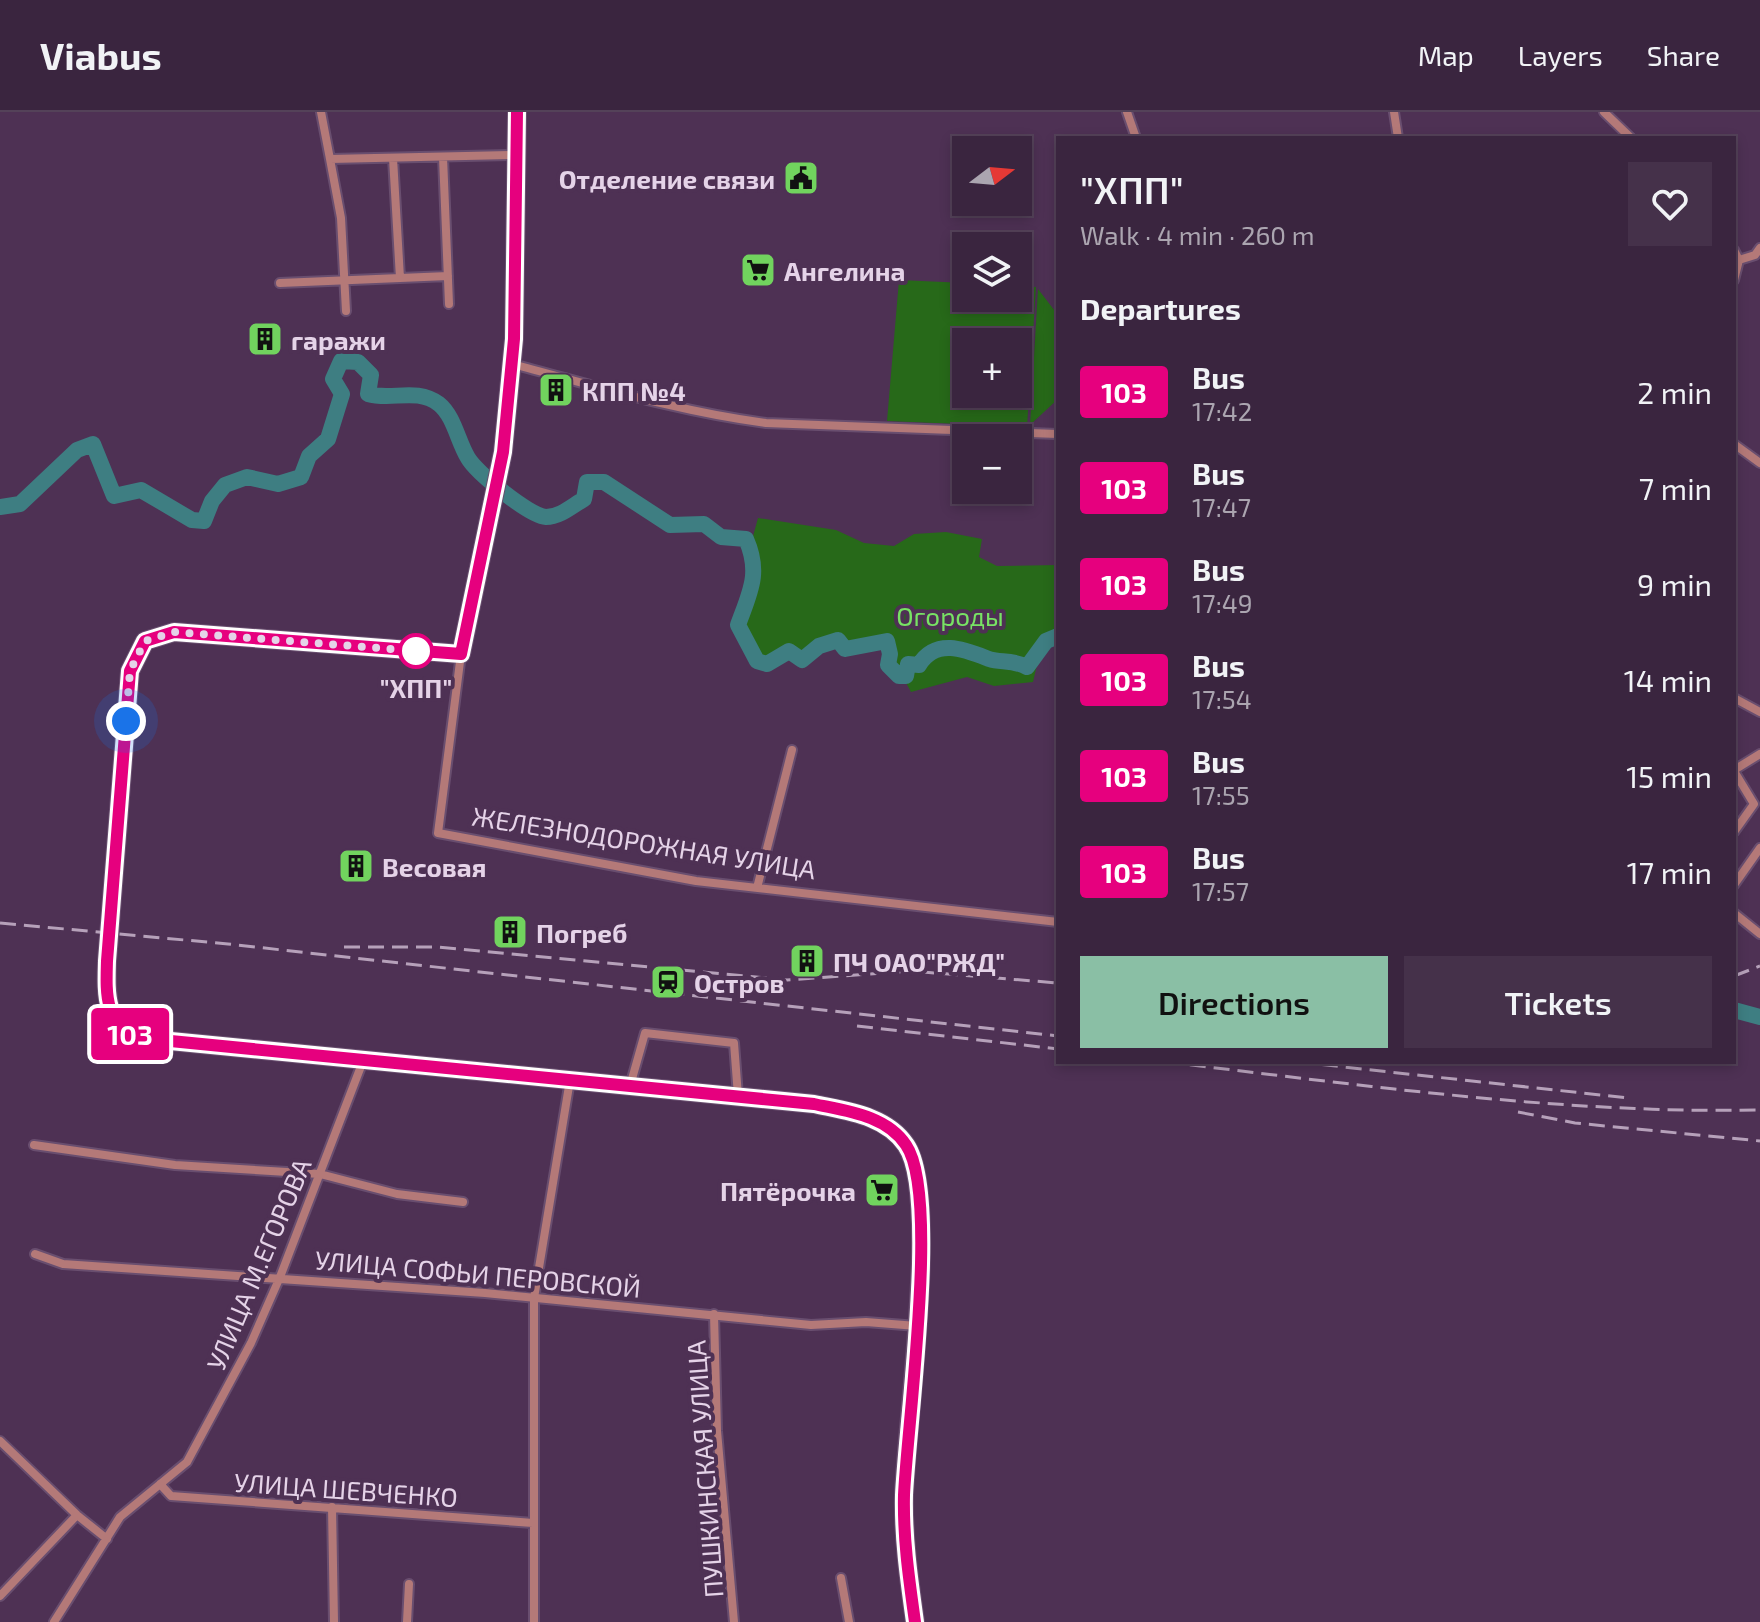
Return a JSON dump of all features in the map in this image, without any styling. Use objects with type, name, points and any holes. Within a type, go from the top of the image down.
[{"type":"main road","points":[[517,112],[512,364],[503,452],[461,654],[174,632],[145,641],[130,671],[107,961],[106,996],[110,1013],[127,1033],[363,1061],[814,1104],[863,1114],[881,1123],[907,1145],[919,1178],[917,1326],[904,1498],[904,1549],[915,1622]]},
{"type":"street","points":[[321,112],[341,218],[346,311]]},
{"type":"street","points":[[1127,112],[1135,136]]},
{"type":"street","points":[[1394,112],[1398,136]]},
{"type":"street","points":[[1604,112],[1629,136]]},
{"type":"street","points":[[330,159],[515,155]]},
{"type":"street","points":[[443,157],[449,304]]},
{"type":"street","points":[[393,158],[400,278]]},
{"type":"street","points":[[1739,260],[1755,255],[1760,248]]},
{"type":"street","points":[[1736,254],[1739,260],[1736,272]]},
{"type":"street","points":[[280,283],[448,276]]},
{"type":"street","points":[[512,364],[725,418],[766,423],[1056,434]]},
{"type":"street","points":[[1736,445],[1760,463]]},
{"type":"street","name":"ЖЕЛЕЗНОДОРОЖНАЯ УЛИЦА","points":[[461,654],[438,833],[696,881],[1056,922]]},
{"type":"street","points":[[1736,699],[1760,712]]},
{"type":"street","points":[[757,888],[792,750]]},
{"type":"street","points":[[1736,770],[1760,754]]},
{"type":"street","points":[[1736,774],[1754,804],[1736,829]]},
{"type":"street","points":[[1736,882],[1760,848]]},
{"type":"street","points":[[1736,915],[1760,934]]},
{"type":"street","points":[[630,1086],[645,1033],[734,1043],[738,1097]]},
{"type":"street","name":"УЛИЦА М.ЕГОРОВА","points":[[54,1622],[120,1517],[187,1462],[251,1343],[280,1277],[363,1061]]},
{"type":"street","points":[[534,1622],[534,1298],[570,1079]]},
{"type":"street","points":[[34,1145],[175,1165],[320,1174],[397,1194],[463,1202]]},
{"type":"street","name":"УЛИЦА СОФЬИ ПЕРОВСКОЙ","points":[[35,1254],[63,1264],[280,1277],[811,1325],[866,1322],[917,1326]]},
{"type":"street","name":"ПУШКИНСКАЯ УЛИЦА","points":[[714,1314],[717,1431],[734,1622]]},
{"type":"street","points":[[0,1441],[77,1515],[107,1539]]},
{"type":"street","name":"УЛИЦА ШЕВЧЕНКО","points":[[160,1484],[171,1496],[533,1523]]},
{"type":"street","points":[[332,1507],[334,1622]]},
{"type":"street","points":[[0,1596],[77,1515]]},
{"type":"street","points":[[841,1578],[849,1622]]},
{"type":"street","points":[[407,1622],[409,1584]]},
{"type":"green space","points":[[899,280],[952,282],[952,312],[1032,312],[1032,287],[1036,287],[1032,349],[1032,328],[952,328],[952,408],[1028,408],[1027,424],[887,421]]},
{"type":"green space","points":[[1038,289],[1056,312],[1056,401],[1030,424]]},
{"type":"green space","name":"Огороды","points":[[758,518],[836,530],[864,543],[894,546],[914,534],[946,532],[982,539],[979,557],[997,566],[1056,565],[1056,633],[1043,639],[1033,682],[994,686],[967,677],[911,692],[898,668],[888,635],[848,641],[836,634],[801,653],[790,648],[764,658],[758,657],[744,633],[743,621],[758,572],[752,540]]},
{"type":"waterway","points":[[0,507],[20,504],[77,450],[93,444],[114,496],[141,490],[192,520],[204,521],[212,501],[225,485],[247,477],[278,484],[301,477],[309,456],[328,439],[342,394],[333,379],[341,361],[358,362],[371,375],[368,394],[422,396],[439,404],[448,415],[473,465],[504,492],[538,515],[551,517],[561,513],[584,499],[587,482],[604,482],[670,525],[704,524],[721,537],[746,539],[753,572],[750,592],[738,625],[757,661],[767,664],[789,651],[802,660],[819,646],[838,640],[845,649],[887,641],[890,654],[888,665],[899,676],[906,676],[908,664],[919,665],[926,656],[943,648],[1027,667],[1046,641],[1056,637]]},
{"type":"waterway","points":[[1736,1011],[1760,1017]]},
{"type":"railway","points":[[0,923],[228,944],[1056,1036]]},
{"type":"railway","points":[[344,947],[438,947],[787,980],[911,971],[1056,983]]},
{"type":"railway","points":[[1736,975],[1760,966]]},
{"type":"railway","points":[[857,1026],[1056,1049]]},
{"type":"railway","points":[[1183,1064],[1537,1103],[1760,1110]]},
{"type":"railway","points":[[1316,1064],[1628,1098]]},
{"type":"railway","points":[[1518,1112],[1575,1123],[1760,1141]]},
{"type":"bus line","name":"103","points":[[517,112],[514,339],[503,452],[461,654],[174,632],[145,641],[130,671],[107,961],[106,996],[110,1013],[127,1033],[140,1038],[814,1104],[863,1114],[899,1136],[907,1145],[915,1164],[920,1199],[917,1347],[904,1498],[904,1549],[915,1622]]},
{"type":"place","name":"Отделение связи","points":[[801,178]]},
{"type":"place","name":"Ангелина","points":[[758,270]]},
{"type":"place","name":"гаражи","points":[[265,339]]},
{"type":"place","name":"КПП №4","points":[[556,390]]},
{"type":"place","name":"\"ХПП\"","points":[[416,651]]},
{"type":"place","name":"Весовая","points":[[356,866]]},
{"type":"place","name":"Погреб","points":[[510,932]]},
{"type":"place","name":"ПЧ ОАО\"РЖД\"","points":[[807,961]]},
{"type":"place","name":"Остров","points":[[668,982]]},
{"type":"place","name":"Пятёрочка","points":[[882,1190]]},
{"type":"route","points":[[126,721],[130,671],[145,641],[174,632],[416,651]]}]
